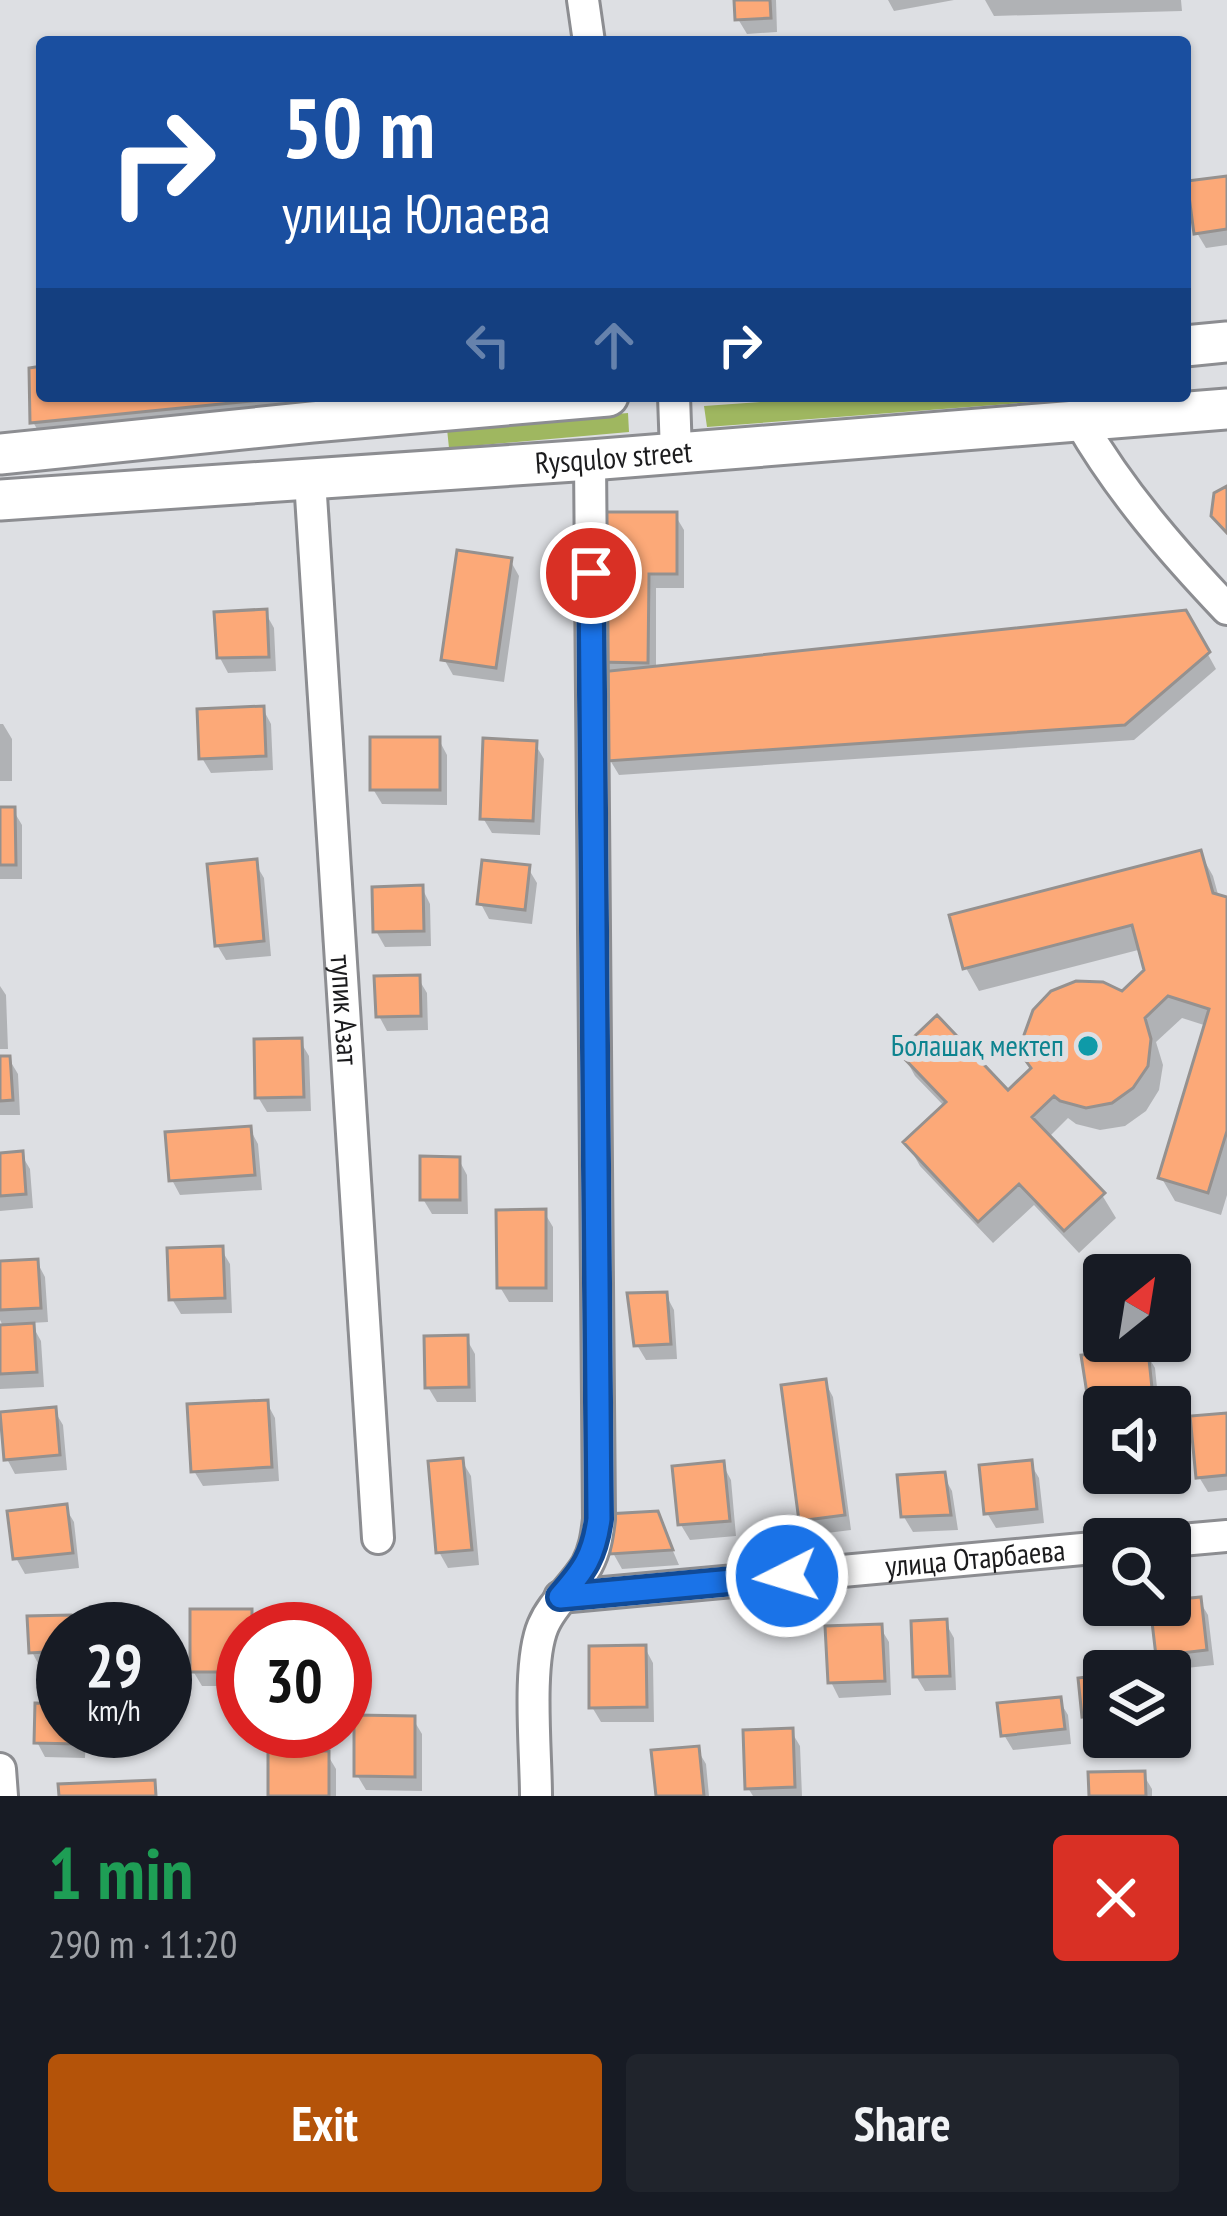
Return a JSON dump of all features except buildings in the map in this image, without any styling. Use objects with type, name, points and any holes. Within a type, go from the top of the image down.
[{"type":"main road","points":[[1191,346],[1227,343]]},
{"type":"main road","name":"Rysqulov street","points":[[0,454],[540,402]]},
{"type":"main road","name":"Rysqulov street","points":[[0,500],[590,460],[1227,409]]},
{"type":"street","points":[[584,0],[588,36]]},
{"type":"street","points":[[674,402],[676,453]]},
{"type":"street","points":[[1080,422],[1112,475],[1227,609]]},
{"type":"street","points":[[536,1796],[535,1649],[544,1622],[585,1568],[599,1519],[590,460]]},
{"type":"street","name":"тупик Азат","points":[[310,480],[378,1538]]},
{"type":"street","points":[[1191,1539],[1227,1535]]},
{"type":"street","name":"улица Отарбаева","points":[[560,1597],[1083,1549]]},
{"type":"street","points":[[0,1769],[2,1796]]},
{"type":"green space","points":[[759,402],[1034,402],[707,427],[704,406]]},
{"type":"green space","points":[[628,413],[629,432],[449,448],[447,429]]},
{"type":"place","name":"Болашақ мектеп","points":[[1088,1046]]},
{"type":"route","points":[[591,573],[599,1519],[585,1568],[560,1597],[787,1576]]}]
